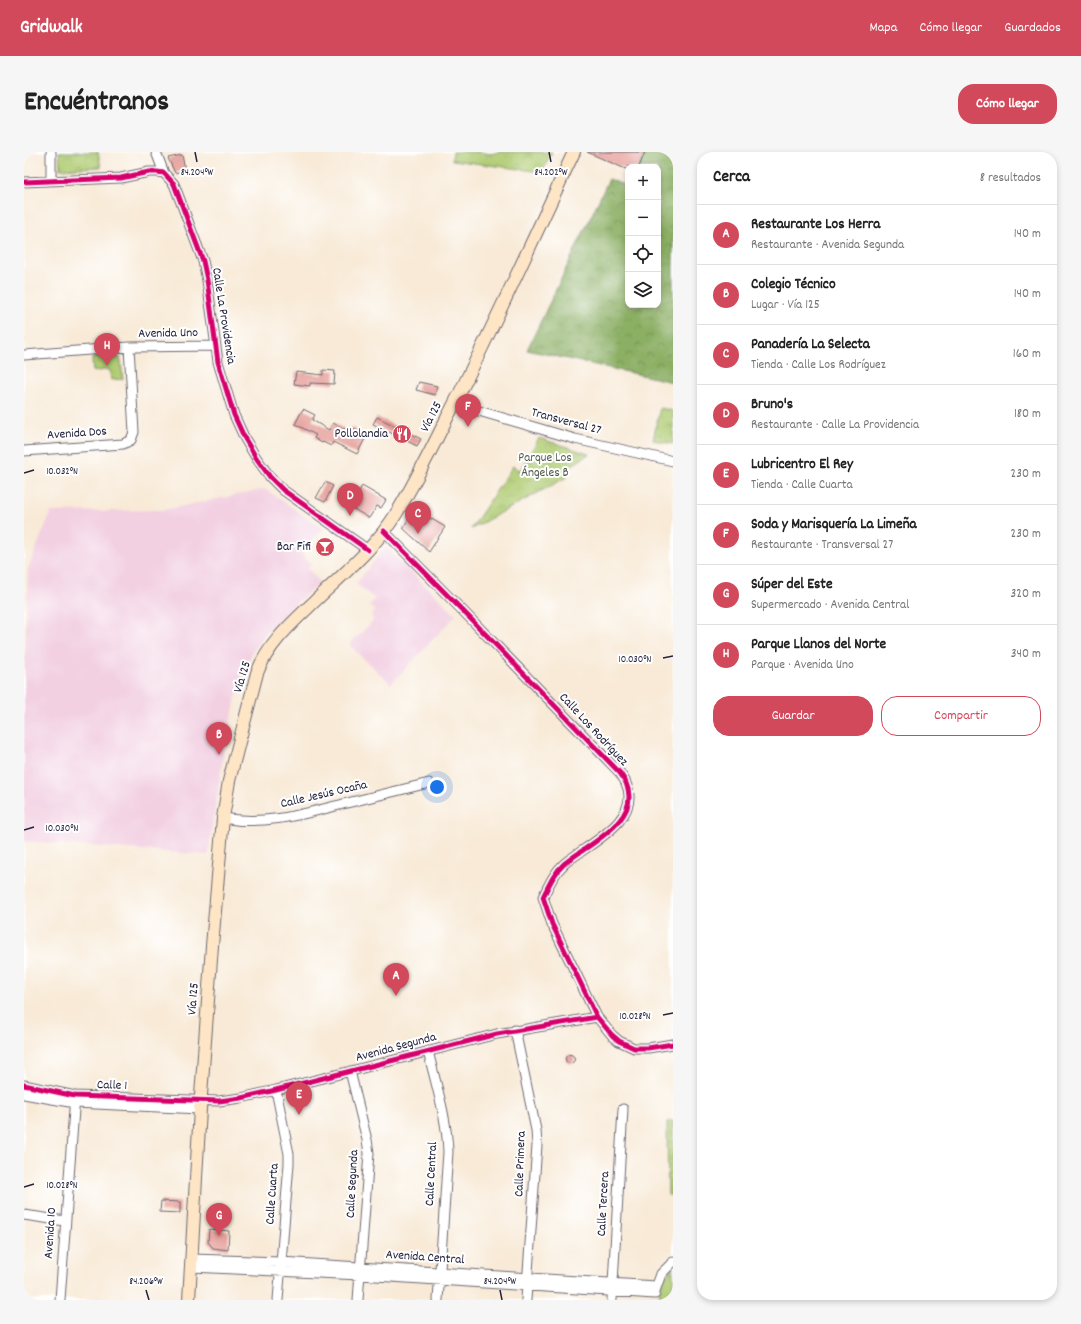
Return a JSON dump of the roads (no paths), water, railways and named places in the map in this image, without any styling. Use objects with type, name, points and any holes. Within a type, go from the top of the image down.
[{"type":"main road","name":"Vía 125","points":[[189,1300],[212,946],[223,818],[229,781],[257,674],[262,661],[271,646],[298,617],[360,559],[384,531],[396,514],[480,352],[574,152]]},
{"type":"street","points":[[51,152],[51,181]]},
{"type":"street","points":[[24,182],[121,178],[149,172],[164,173],[156,152]]},
{"type":"street","name":"Calle La Providencia","points":[[164,173],[174,184],[203,261],[221,375],[234,415],[244,439],[256,459],[270,477],[283,490],[368,550]]},
{"type":"street","name":"Avenida Uno","points":[[24,355],[129,347],[216,346]]},
{"type":"street","name":"Avenida Dos","points":[[24,451],[123,444],[131,440],[134,432],[129,347]]},
{"type":"street","name":"Transversal 27","points":[[454,404],[575,439],[673,461]]},
{"type":"street","name":"Calle Los Rodríguez","points":[[384,531],[552,702],[620,773],[627,784],[629,797],[625,814],[610,830],[564,864],[552,878],[543,898],[552,924],[597,1018],[618,1041],[634,1048],[648,1048],[673,1044]]},
{"type":"street","name":"Calle Jesús Ocaña","points":[[223,818],[253,820],[297,816],[429,783]]},
{"type":"street","name":"Avenida Segunda","points":[[201,1105],[276,1090],[515,1030],[597,1018]]},
{"type":"street","name":"Calle Primera","points":[[515,1030],[536,1130],[537,1145],[526,1300]]},
{"type":"street","name":"Calle Central","points":[[428,1051],[445,1120],[448,1152],[438,1300]]},
{"type":"street","name":"Calle Segunda","points":[[350,1071],[368,1140],[369,1153],[358,1300]]},
{"type":"street","name":"Calle 1","points":[[24,1086],[75,1099]]},
{"type":"street","name":"Calle Cuarta","points":[[276,1090],[289,1154],[278,1300]]},
{"type":"street","name":"Calle 1","points":[[24,1094],[75,1099],[201,1105]]},
{"type":"street","name":"Avenida 10","points":[[60,1300],[75,1099]]},
{"type":"street","name":"Calle Tercera","points":[[612,1292],[623,1109]]},
{"type":"street","points":[[24,1215],[65,1221]]},
{"type":"street","name":"Avenida Central","points":[[192,1262],[281,1266],[527,1282],[612,1292],[655,1293]]},
{"type":"street","points":[[655,1293],[661,1274],[673,1262]]},
{"type":"place","name":"Parque Llanos del Norte","points":[[107,366]]},
{"type":"place","name":"Soda y Marisquería La Limeña","points":[[468,427]]},
{"type":"place","name":"Pollolandia","points":[[402,434]]},
{"type":"place","name":"Bruno's","points":[[350,516]]},
{"type":"place","name":"Panadería La Selecta","points":[[418,534]]},
{"type":"place","name":"Bar Fifi","points":[[325,547]]},
{"type":"place","name":"Colegio Técnico","points":[[219,755]]},
{"type":"place","name":"Restaurante Los Herra","points":[[396,996]]},
{"type":"place","name":"Lubricentro El Rey","points":[[299,1115]]},
{"type":"place","name":"Súper del Este","points":[[219,1236]]},
{"type":"park label","name":"Parque Los Ángeles B","points":[[545,466]]}]
